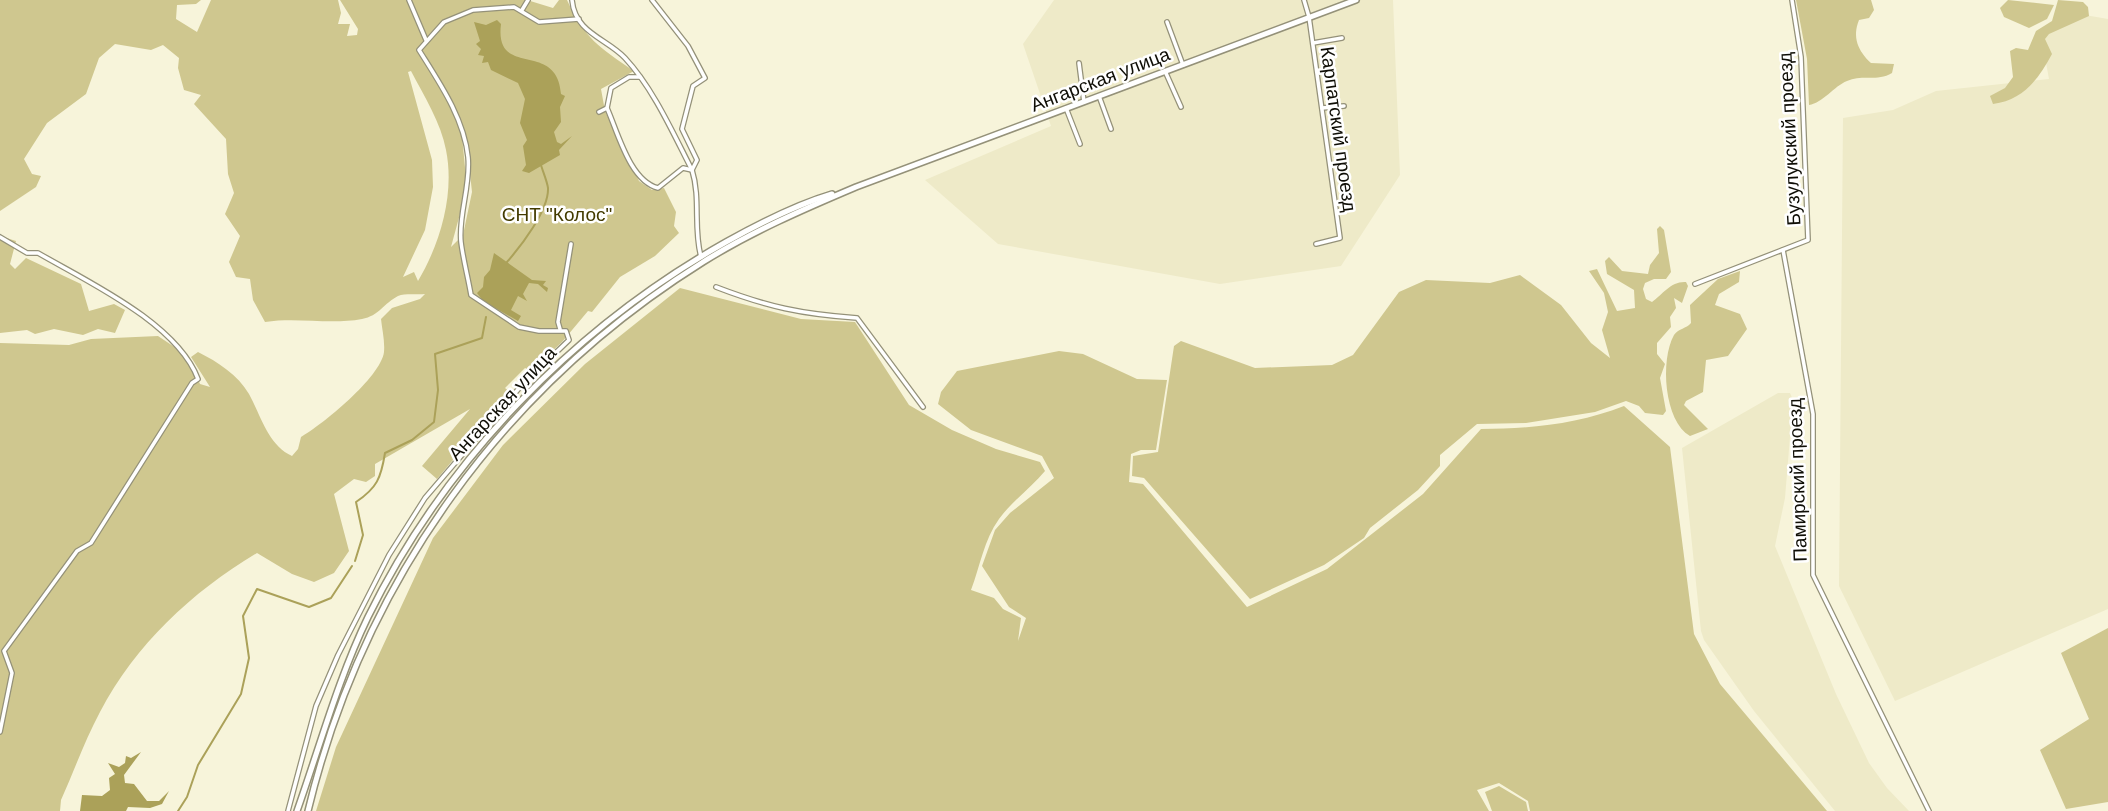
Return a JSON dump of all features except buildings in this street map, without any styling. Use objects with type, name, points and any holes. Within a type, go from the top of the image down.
[{"type":"main road","name":"Ангарская улица","points":[[297,811],[331,706],[368,618],[407,548],[441,496],[488,437],[567,357],[654,287],[701,257],[790,209],[856,187],[1356,0]]},
{"type":"main road","name":"Ангарская улица","points":[[308,811],[332,724],[376,618],[435,516],[501,433],[569,362],[657,292],[741,241],[792,214],[856,187]]},
{"type":"street","points":[[409,0],[426,40]]},
{"type":"street","points":[[523,9],[528,0]]},
{"type":"street","points":[[572,0],[579,19],[591,36],[623,56],[640,77],[692,170],[697,185],[697,237],[701,257]]},
{"type":"street","points":[[652,0],[688,46],[705,78],[692,86],[682,130],[697,160],[692,170]]},
{"type":"street","name":"Карпатский проезд","points":[[1304,0],[1313,43],[1339,238],[1316,244]]},
{"type":"street","name":"Бузулукский проезд","points":[[1695,284],[1808,240],[1801,57],[1792,0]]},
{"type":"street","points":[[288,811],[316,706],[338,655],[389,555],[442,479],[521,386],[566,343],[569,335],[560,330],[539,331],[519,327],[471,295],[461,240],[469,187],[468,155],[461,129],[440,83],[419,50],[444,22],[461,13],[514,7],[523,9],[539,22],[579,19]]},
{"type":"street","points":[[1167,22],[1183,65]]},
{"type":"street","points":[[1313,43],[1342,38]]},
{"type":"street","points":[[1079,63],[1084,102]]},
{"type":"street","points":[[1165,71],[1181,107]]},
{"type":"street","points":[[640,77],[629,77],[611,88],[607,108],[633,166],[649,186],[659,188],[683,168],[692,170]]},
{"type":"street","points":[[1099,96],[1111,129]]},
{"type":"street","points":[[1322,108],[1344,106]]},
{"type":"street","points":[[599,112],[607,108]]},
{"type":"street","points":[[1066,108],[1080,144]]},
{"type":"street","points":[[0,237],[27,253],[38,253],[129,306],[178,347],[194,366],[198,379],[192,383],[91,542],[77,551],[4,651],[12,673],[0,732]]},
{"type":"street","points":[[560,330],[558,322],[571,244]]},
{"type":"street","name":"Памирский проезд","points":[[1783,250],[1813,414],[1813,575],[1929,811]]},
{"type":"street","points":[[716,287],[766,306],[801,314],[857,318],[923,407]]},
{"type":"shaded area","points":[[1054,0],[1393,0],[1400,175],[1341,266],[1220,284],[998,244],[925,180],[1051,126],[1023,44]]},
{"type":"shaded area","points":[[2056,10],[2108,19],[2108,609],[1895,701],[1839,586],[1843,118],[1893,110],[1936,91],[2049,79],[2040,30],[2059,28]]},
{"type":"shaded area","points":[[497,20],[501,24],[501,41],[507,51],[549,68],[557,77],[561,94],[565,96],[560,107],[561,122],[554,132],[557,142],[561,144],[572,136],[559,150],[560,155],[529,173],[522,171],[526,165],[523,146],[527,140],[520,123],[525,99],[518,83],[491,70],[488,62],[482,63],[484,56],[478,55],[481,49],[476,44],[480,41],[474,22],[486,25]]},
{"type":"shaded area","points":[[494,253],[532,280],[546,281],[543,285],[548,288],[547,292],[538,284],[529,283],[523,294],[527,301],[518,296],[511,310],[521,316],[518,321],[483,301],[477,293],[483,287],[484,277],[490,270]]},
{"type":"shaded area","points":[[1778,393],[1790,393],[1793,400],[1785,498],[1775,546],[1836,694],[1869,763],[1887,788],[1909,811],[1835,811],[1754,711],[1704,640],[1701,631],[1682,448]]},
{"type":"shaded area","points":[[141,752],[124,775],[125,783],[134,784],[147,801],[159,801],[169,791],[162,804],[150,808],[128,807],[126,811],[80,811],[82,795],[102,796],[110,790],[109,778],[115,774],[108,763],[119,767],[125,763],[126,756],[131,758]]},
{"type":"green space","name":"СНТ \"Колос\"","points":[[0,0],[201,0],[196,4],[177,5],[176,19],[197,32],[211,0],[338,0],[341,13],[338,24],[350,24],[347,36],[357,35],[358,29],[340,0],[527,0],[553,8],[559,0],[567,0],[580,24],[594,41],[634,71],[601,89],[605,111],[639,181],[652,190],[664,188],[676,212],[674,226],[679,233],[655,256],[620,277],[592,312],[588,311],[562,342],[531,371],[525,368],[505,388],[510,392],[437,479],[422,466],[470,409],[375,464],[375,476],[366,482],[354,479],[334,494],[349,551],[334,573],[314,582],[292,574],[257,553],[188,603],[148,642],[114,687],[84,745],[61,800],[60,811],[0,811],[0,343],[69,345],[91,339],[158,336],[176,348],[193,368],[200,384],[210,387],[191,357],[198,352],[233,375],[249,394],[271,437],[292,456],[298,449],[301,437],[349,399],[373,374],[384,352],[381,319],[392,308],[420,299],[425,294],[398,296],[373,315],[362,319],[265,322],[253,300],[250,279],[236,277],[229,262],[240,236],[225,214],[234,193],[228,174],[226,139],[194,104],[201,95],[184,90],[178,68],[179,58],[163,45],[151,50],[115,44],[99,58],[86,94],[47,123],[24,159],[32,174],[41,176],[36,187],[0,211]],"holes":[[[411,71],[440,130],[446,150],[449,184],[439,235],[418,281],[414,272],[403,277],[425,230],[433,187],[432,160],[408,72]],[[461,126],[466,137],[472,192],[463,235],[451,247],[467,188]]]},
{"type":"green space","points":[[1796,0],[1871,0],[1874,10],[1869,18],[1859,20],[1857,43],[1871,63],[1894,64],[1892,73],[1847,81],[1809,105],[1807,59]]},
{"type":"green space","points":[[2008,0],[2054,5],[2047,19],[2029,28],[2004,17],[2000,8]]},
{"type":"green space","points":[[2058,0],[2083,2],[2088,7],[2089,16],[2049,34],[2045,39],[2052,54],[2035,80],[2013,98],[1993,104],[1990,96],[2005,88],[2013,77],[2010,51],[2016,48],[2028,50],[2036,31],[2052,21]]},
{"type":"green space","points":[[1660,226],[1664,230],[1671,272],[1666,279],[1654,279],[1645,283],[1643,289],[1646,299],[1652,302],[1681,282],[1686,282],[1688,286],[1682,303],[1674,298],[1676,308],[1670,317],[1671,327],[1657,343],[1657,354],[1665,364],[1660,378],[1666,411],[1663,415],[1645,413],[1639,406],[1626,401],[1595,412],[1526,423],[1477,424],[1440,455],[1440,466],[1418,490],[1370,528],[1364,538],[1324,565],[1250,599],[1144,478],[1132,476],[1133,456],[1158,452],[1174,346],[1181,341],[1255,368],[1332,365],[1353,355],[1399,292],[1426,280],[1490,283],[1520,275],[1561,305],[1591,343],[1610,358],[1602,330],[1608,312],[1604,293],[1589,271],[1597,269],[1617,311],[1635,308],[1634,290],[1607,274],[1605,261],[1609,257],[1622,271],[1648,274],[1650,265],[1659,253],[1657,229]]},
{"type":"green space","points":[[0,236],[16,241],[10,264],[15,269],[26,258],[81,284],[89,311],[114,304],[125,310],[115,333],[98,329],[83,335],[54,329],[35,334],[27,330],[0,333]]},
{"type":"green space","points":[[1740,271],[1739,282],[1719,294],[1715,305],[1740,314],[1747,329],[1728,356],[1706,360],[1703,392],[1686,401],[1684,405],[1708,429],[1690,436],[1681,428],[1670,404],[1666,374],[1670,346],[1674,335],[1691,323],[1690,305],[1718,279]]},
{"type":"green space","points":[[680,288],[801,319],[855,322],[909,405],[952,430],[996,449],[1040,462],[1045,471],[1009,507],[994,527],[971,590],[994,598],[1003,609],[1021,618],[1018,641],[1026,618],[1009,607],[982,566],[995,530],[1010,513],[1054,478],[1042,456],[971,430],[938,404],[941,392],[957,371],[1059,351],[1083,354],[1137,379],[1167,380],[1156,450],[1141,450],[1131,454],[1129,482],[1143,484],[1247,607],[1327,569],[1423,494],[1481,429],[1554,424],[1624,406],[1670,447],[1694,634],[1720,684],[1827,811],[1530,811],[1528,801],[1499,783],[1477,790],[1489,811],[316,811],[336,747],[433,538],[503,445],[585,364]]},
{"type":"green space","points":[[2108,628],[2108,802],[2066,809],[2040,750],[2089,719],[2061,653]]},
{"type":"green space","points":[[1499,786],[1526,802],[1528,811],[1492,811],[1485,792]]},
{"type":"waterway","points":[[507,262],[544,207],[548,188],[541,165]]},
{"type":"waterway","points":[[355,561],[363,535],[356,502],[377,482],[385,453],[412,440],[434,422],[438,390],[435,354],[482,338],[486,317]]},
{"type":"waterway","points":[[178,811],[187,797],[198,765],[241,694],[249,658],[243,616],[257,589],[309,607],[331,598],[352,566]]}]
